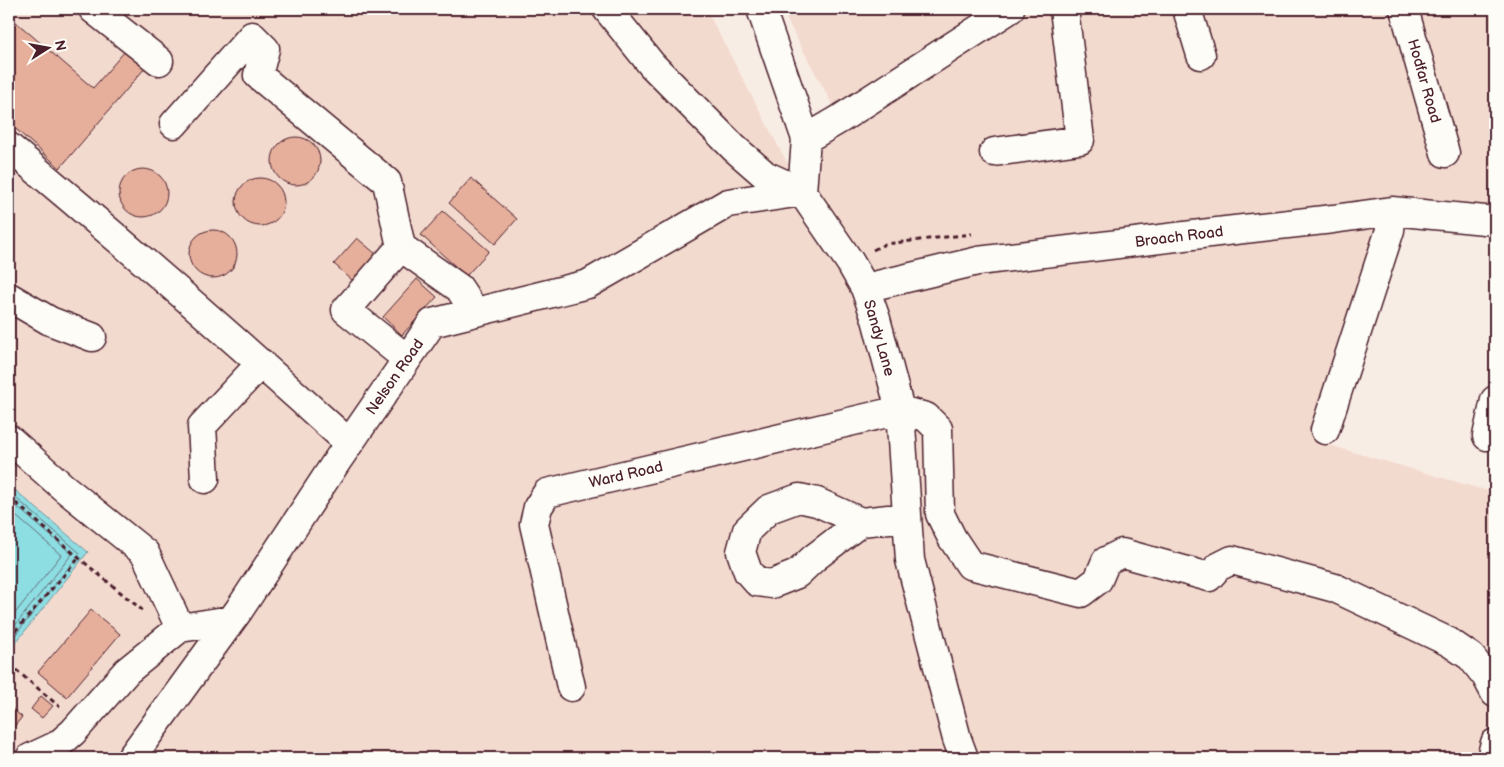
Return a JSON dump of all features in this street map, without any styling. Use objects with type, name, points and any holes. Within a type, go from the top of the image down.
[{"type":"street","points":[[93,9],[159,60]]},
{"type":"street","points":[[607,9],[652,65],[734,148],[765,175],[802,192],[806,139],[761,9]]},
{"type":"street","points":[[806,139],[1010,9]]},
{"type":"street","points":[[994,152],[1080,140],[1064,9]]},
{"type":"street","points":[[1187,9],[1201,55]]},
{"type":"street","name":"Hodfar Road","points":[[1404,9],[1445,152]]},
{"type":"street","points":[[174,124],[252,36],[265,48],[258,75],[387,182],[401,247],[459,288],[475,312]]},
{"type":"street","points":[[9,147],[261,363],[349,443]]},
{"type":"street","name":"Sandy Lane","points":[[802,192],[850,262],[864,288],[876,319],[900,410],[910,560],[957,739],[964,758]]},
{"type":"street","name":"Nelson Road","points":[[131,758],[231,620],[432,323],[588,284],[728,203],[802,192]]},
{"type":"street","points":[[1325,430],[1390,230],[1392,211]]},
{"type":"street","name":"Broach Road","points":[[864,288],[978,261],[1392,211],[1495,221]]},
{"type":"street","points":[[401,247],[346,310],[407,359]]},
{"type":"street","points":[[9,297],[50,321],[92,337]]},
{"type":"street","points":[[205,479],[202,426],[261,363]]},
{"type":"street","points":[[1487,436],[1495,400]]},
{"type":"street","points":[[900,410],[926,417],[938,429],[940,514],[952,538],[970,565],[1081,593],[1098,580],[1106,562],[1122,553],[1209,577],[1218,567],[1232,560],[1335,588],[1449,642],[1471,658],[1486,676],[1495,693]]},
{"type":"street","name":"Ward Road","points":[[571,686],[534,524],[538,507],[546,493],[900,410]]},
{"type":"street","points":[[9,439],[63,487],[145,554],[176,631]]},
{"type":"street","points":[[861,522],[907,516]]},
{"type":"street","points":[[30,758],[58,745],[73,732],[127,671],[176,631],[231,620]]},
{"type":"street","points":[[1491,758],[1495,743]]},
{"type":"path","points":[[9,497],[79,558],[176,631]]},
{"type":"path","points":[[9,638],[79,558]]},
{"type":"path","points":[[9,664],[80,723]]},
{"type":"shaded area","points":[[9,9],[706,9],[802,191],[806,139],[840,119],[781,9],[1495,9],[1495,221],[1382,213],[1312,440],[1495,493],[1495,758],[9,758],[9,651],[88,552],[9,485]]},
{"type":"water","points":[[9,485],[88,552],[9,651]]},
{"type":"building","points":[[9,16],[93,88],[125,51],[145,68],[60,168],[9,123]]},
{"type":"building","points":[[291,137],[301,137],[313,144],[320,156],[320,166],[313,178],[301,185],[291,185],[283,181],[276,174],[272,166],[272,156],[276,148],[283,141]]},
{"type":"building","points":[[138,169],[148,169],[160,176],[167,188],[167,198],[160,210],[148,217],[138,217],[130,213],[123,206],[119,198],[119,188],[123,180],[130,173]]},
{"type":"building","points":[[255,178],[265,178],[277,185],[284,197],[284,207],[277,219],[265,226],[255,226],[247,222],[240,215],[236,207],[236,197],[240,189],[247,182]]},
{"type":"building","points":[[471,178],[517,219],[495,244],[449,203]]},
{"type":"building","points":[[443,211],[489,251],[466,276],[421,235]]},
{"type":"building","points":[[208,230],[218,230],[230,237],[237,249],[237,259],[230,271],[218,278],[208,278],[200,274],[193,267],[189,259],[189,249],[193,241],[200,234]]},
{"type":"building","points":[[357,238],[376,254],[353,281],[334,264]]},
{"type":"building","points":[[417,279],[437,297],[402,335],[383,317]]},
{"type":"building","points":[[91,610],[120,634],[67,697],[38,672]]},
{"type":"building","points":[[41,696],[53,706],[42,718],[31,709]]},
{"type":"building","points":[[9,706],[22,717],[9,733]]}]
